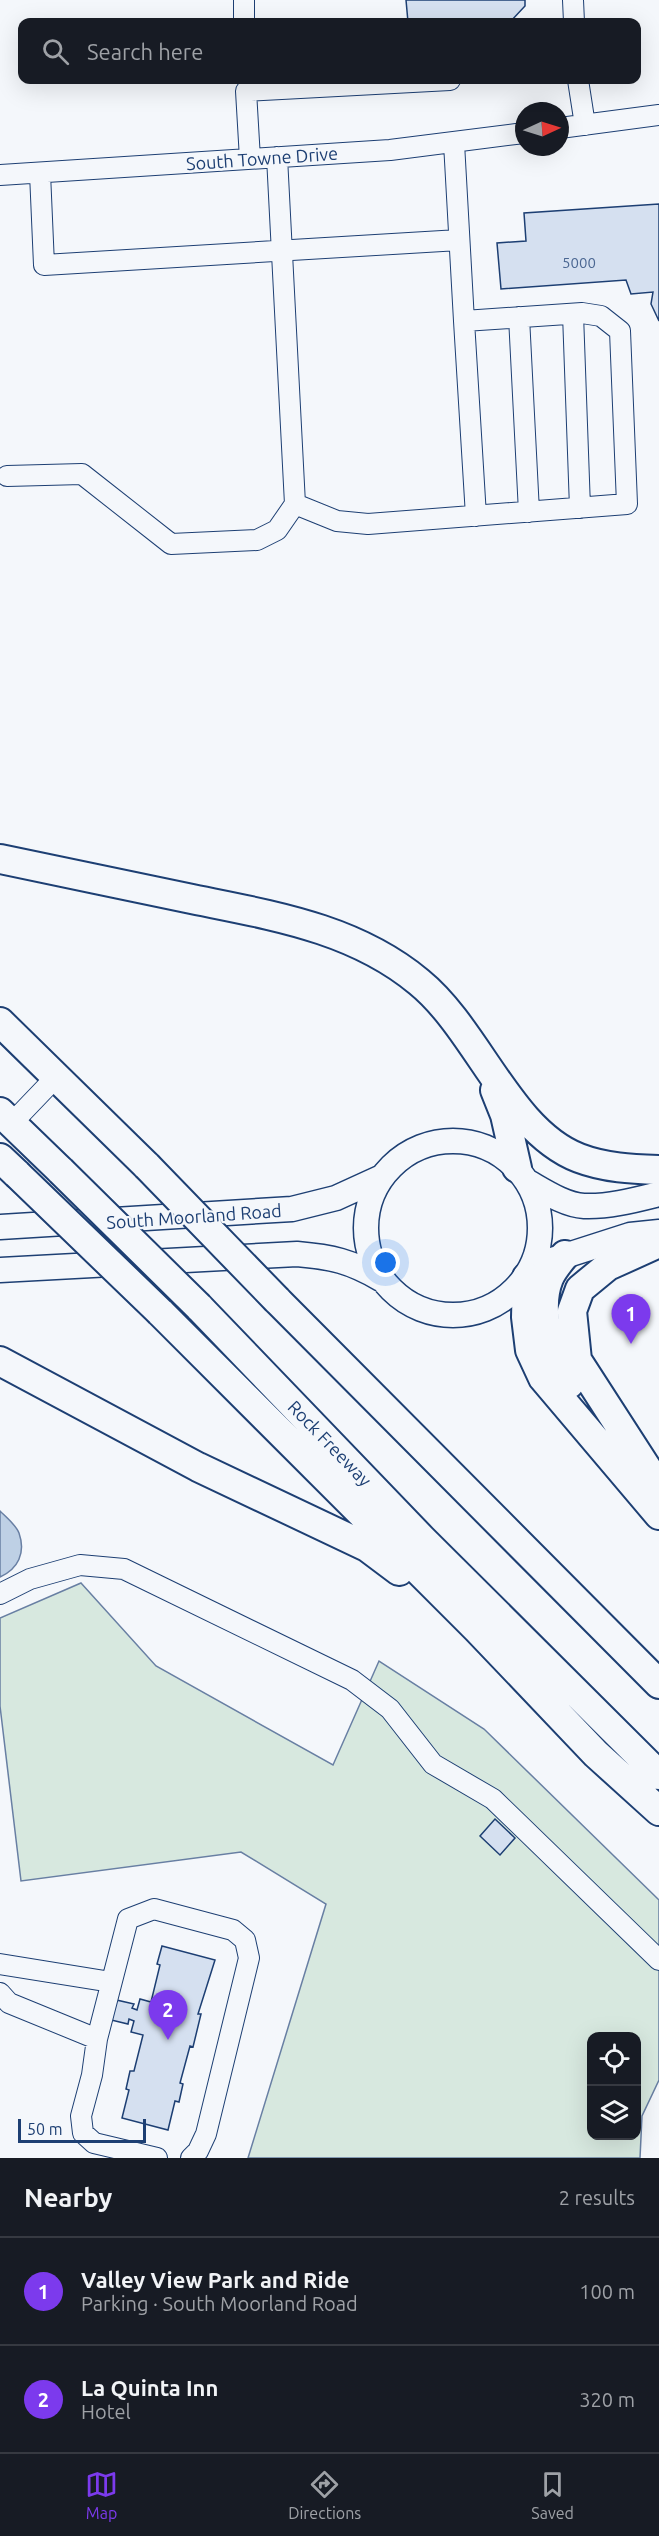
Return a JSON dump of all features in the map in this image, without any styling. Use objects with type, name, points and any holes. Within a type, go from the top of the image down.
[{"type":"highway","points":[[0,859],[305,922],[363,944],[419,982],[455,1019],[509,1096],[540,1135],[578,1158],[618,1169],[659,1170]]},
{"type":"highway","points":[[0,1022],[147,1166],[659,1684]]},
{"type":"highway","points":[[481,1055],[505,1115],[523,1175]]},
{"type":"highway","name":"Rock Freeway","points":[[6,1118],[199,1308],[422,1539],[659,1775]]},
{"type":"highway","points":[[8,1166],[160,1312],[477,1629],[596,1754],[659,1810]]},
{"type":"highway","points":[[655,1501],[577,1360],[572,1333],[572,1311],[580,1289],[608,1266],[659,1243]]},
{"type":"highway","points":[[565,1255],[548,1280],[545,1306],[547,1332],[553,1353],[564,1377],[655,1501]]},
{"type":"highway","points":[[530,1272],[526,1306],[530,1350],[543,1378],[655,1501]]},
{"type":"highway","points":[[0,1361],[198,1467],[367,1547],[477,1629]]},
{"type":"main road","points":[[381,1279],[369,1255],[366,1228],[370,1201],[382,1177],[400,1158],[423,1146],[448,1141],[482,1146],[497,1152],[523,1175],[557,1198],[582,1206],[617,1204],[659,1194]]},
{"type":"main road","points":[[0,1270],[297,1254],[335,1258],[363,1268],[381,1279],[402,1299],[427,1312],[455,1317],[483,1311],[508,1298],[530,1272],[541,1239],[540,1219],[539,1209],[523,1175]]},
{"type":"main road","name":"South Moorland Road","points":[[0,1227],[292,1209],[336,1198],[382,1177]]},
{"type":"main road","points":[[530,1272],[565,1255],[630,1235],[659,1232]]},
{"type":"street","points":[[244,0],[244,18]]},
{"type":"street","points":[[573,0],[574,18]]},
{"type":"street","points":[[250,159],[245,85],[286,84]]},
{"type":"street","points":[[579,84],[585,125]]},
{"type":"street","points":[[569,127],[659,115]]},
{"type":"street","name":"South Towne Drive","points":[[0,175],[390,150],[515,134]]},
{"type":"street","points":[[454,143],[477,516]]},
{"type":"street","points":[[7,476],[82,474],[171,544],[257,540],[277,530],[295,504],[277,158]]},
{"type":"street","points":[[40,172],[44,265],[459,240]]},
{"type":"street","points":[[295,504],[337,521],[368,524],[627,504],[620,331],[601,316],[573,314],[464,321]]},
{"type":"street","points":[[573,314],[580,508]]},
{"type":"street","points":[[519,317],[529,512]]},
{"type":"street","points":[[6,1118],[56,1077]]},
{"type":"street","points":[[0,1594],[30,1579],[80,1565],[124,1569],[352,1680],[390,1709],[433,1764],[493,1799],[659,1960]]},
{"type":"street","points":[[157,2158],[94,2143],[83,2133],[81,2116],[92,2075],[97,2039],[128,1919],[154,1909],[233,1930],[245,1940],[249,1958],[206,2134],[198,2151],[191,2158]]},
{"type":"street","points":[[0,1964],[111,1982]]},
{"type":"street","points":[[0,1993],[9,2003],[97,2039]]},
{"type":"shaded area","points":[[81,1583],[156,1666],[333,1765],[379,1661],[484,1729],[659,1900],[659,2080],[642,2116],[641,2137],[641,2032],[587,2032],[587,2140],[641,2140],[640,2158],[248,2158],[326,1904],[241,1852],[21,1881],[0,1706],[0,1618]]},
{"type":"water","points":[[0,1511],[18,1530],[22,1547],[16,1565],[0,1577]]},
{"type":"building","points":[[406,0],[525,0],[525,6],[514,18],[408,18]]},
{"type":"building","points":[[659,204],[659,321],[651,304],[653,292],[631,294],[626,280],[501,289],[497,243],[526,241],[524,213]]},
{"type":"building","points":[[495,1819],[515,1838],[500,1855],[480,1836]]},
{"type":"building","points":[[162,1946],[215,1960],[198,2014],[201,2014],[193,2047],[190,2046],[180,2083],[183,2084],[179,2102],[175,2101],[168,2130],[122,2118],[129,2090],[126,2089],[130,2071],[134,2071],[143,2035],[131,2032],[134,2021],[129,2019],[128,2024],[107,2019],[112,1999],[134,2004],[132,2008],[137,2010],[140,1999],[151,2002]]},
{"type":"place","name":"Valley View Park and Ride","points":[[631,1344]]},
{"type":"place","name":"La Quinta Inn","points":[[168,2040]]}]
